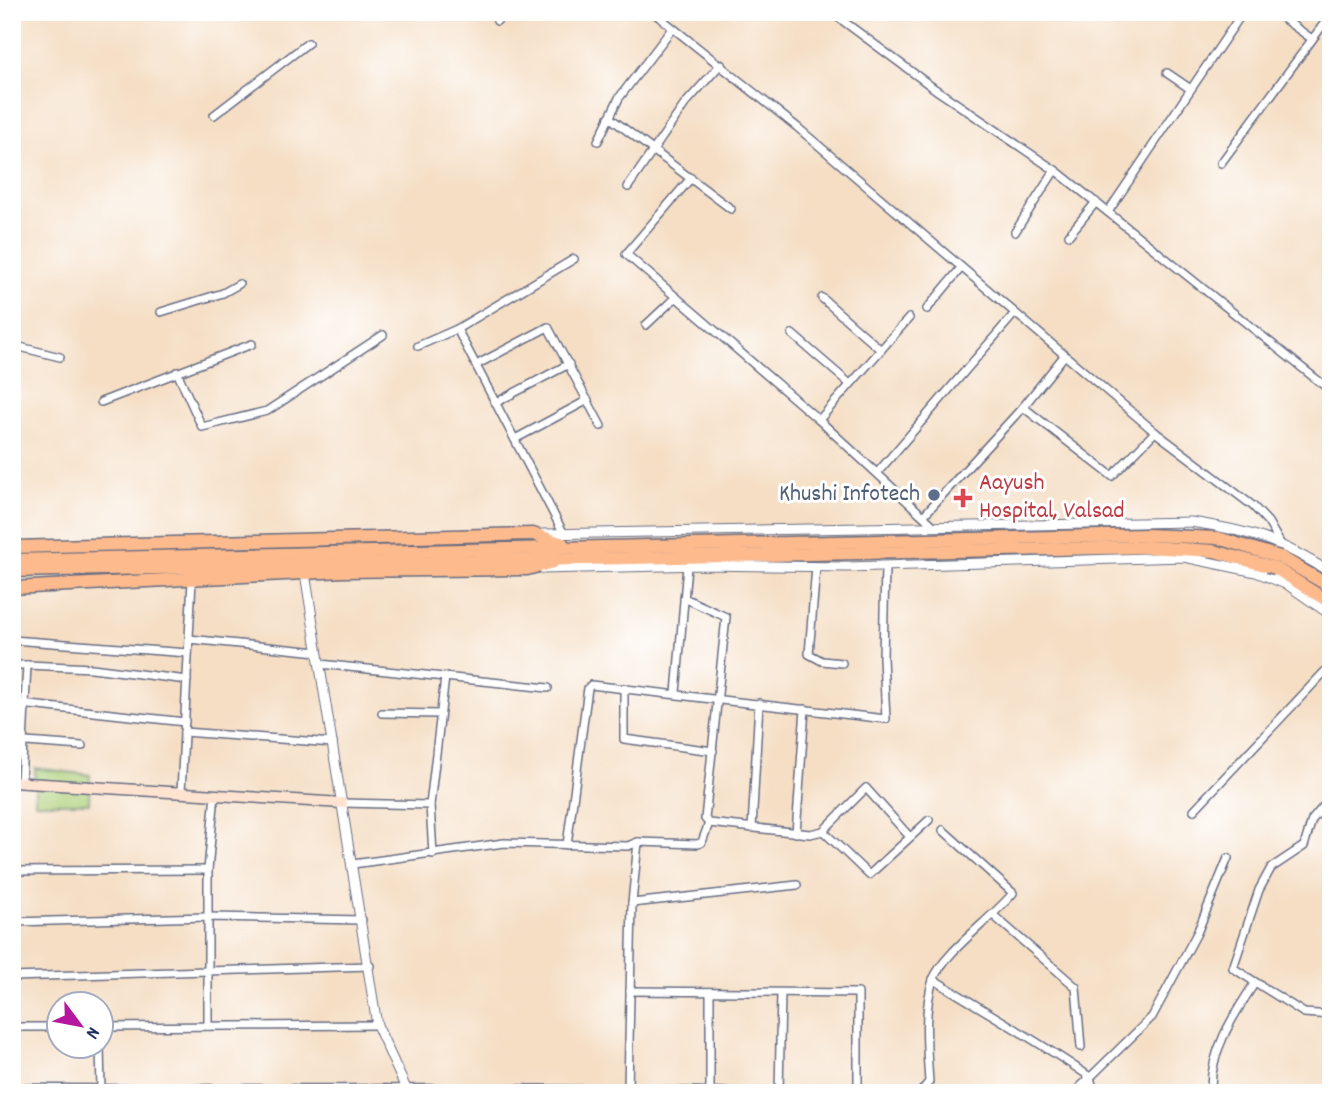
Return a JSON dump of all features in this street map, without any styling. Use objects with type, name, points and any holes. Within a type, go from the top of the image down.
[{"type":"highway","points":[[12,547],[533,534],[573,552]]},
{"type":"highway","points":[[12,571],[1147,534],[1218,538],[1331,587]]},
{"type":"highway","points":[[12,560],[573,552],[801,560],[1148,547],[1214,551],[1274,561],[1331,603]]},
{"type":"highway","points":[[12,588],[305,573],[527,569],[573,552]]},
{"type":"highway","points":[[127,584],[128,568]]},
{"type":"main road","points":[[17,782],[342,803]]},
{"type":"street","points":[[497,21],[505,12]]},
{"type":"street","points":[[653,12],[671,30],[721,64],[1155,432],[1253,506],[1268,523],[1274,561]]},
{"type":"street","points":[[831,12],[935,89],[1055,170],[1331,391]]},
{"type":"street","points":[[1108,212],[1144,163],[1189,88],[1243,12]]},
{"type":"street","points":[[1274,12],[1312,39]]},
{"type":"street","points":[[1221,163],[1331,14]]},
{"type":"street","points":[[598,141],[619,98],[671,30]]},
{"type":"street","points":[[214,115],[308,43]]},
{"type":"street","points":[[628,187],[685,104],[721,64]]},
{"type":"street","points":[[1167,73],[1189,88]]},
{"type":"street","points":[[609,117],[732,209]]},
{"type":"street","points":[[1014,232],[1055,170]]},
{"type":"street","points":[[691,178],[626,254],[878,472],[925,514],[935,527]]},
{"type":"street","points":[[1069,235],[1096,202]]},
{"type":"street","points":[[418,346],[457,328],[574,259]]},
{"type":"street","points":[[927,309],[961,268]]},
{"type":"street","points":[[161,312],[223,293],[239,284]]},
{"type":"street","points":[[646,325],[676,297]]},
{"type":"street","points":[[822,298],[881,350]]},
{"type":"street","points":[[878,472],[1015,313]]},
{"type":"street","points":[[819,420],[909,318]]},
{"type":"street","points":[[476,365],[548,327],[601,426]]},
{"type":"street","points":[[457,328],[564,534]]},
{"type":"street","points":[[792,334],[850,384]]},
{"type":"street","points":[[177,372],[202,427],[267,411],[383,335]]},
{"type":"street","points":[[101,402],[252,344]]},
{"type":"street","points":[[12,345],[60,357]]},
{"type":"street","points":[[925,514],[1023,407],[1064,356]]},
{"type":"street","points":[[497,402],[569,364]]},
{"type":"street","points":[[515,439],[588,400]]},
{"type":"street","points":[[1023,407],[1112,476],[1155,432]]},
{"type":"street","points":[[533,534],[1191,522],[1248,531],[1274,561],[1288,585],[1331,615]]},
{"type":"street","points":[[527,569],[687,566],[801,560],[816,567],[1184,558],[1228,564],[1274,561],[1331,573]]},
{"type":"street","points":[[676,693],[687,566]]},
{"type":"street","points":[[567,845],[588,688],[591,685],[886,719],[883,657],[886,566]]},
{"type":"street","points":[[816,567],[809,654],[822,661],[842,663]]},
{"type":"street","points":[[305,573],[370,966],[377,1026],[407,1090]]},
{"type":"street","points":[[181,792],[192,580]]},
{"type":"street","points":[[684,598],[726,617],[705,819],[709,823],[796,833],[823,831],[866,788],[910,837]]},
{"type":"street","points":[[189,639],[318,652]]},
{"type":"street","points":[[12,640],[188,653]]},
{"type":"street","points":[[320,664],[548,688]]},
{"type":"street","points":[[12,665],[92,668],[187,680]]},
{"type":"street","points":[[17,782],[23,742],[27,665]]},
{"type":"street","points":[[1194,810],[1331,665]]},
{"type":"street","points":[[433,854],[430,806],[445,677]]},
{"type":"street","points":[[624,688],[624,739],[713,751]]},
{"type":"street","points":[[12,703],[185,722]]},
{"type":"street","points":[[752,828],[759,703]]},
{"type":"street","points":[[796,833],[805,709]]},
{"type":"street","points":[[382,713],[440,714]]},
{"type":"street","points":[[184,732],[333,743]]},
{"type":"street","points":[[12,741],[82,746]]},
{"type":"street","points":[[208,1026],[208,870],[215,794]]},
{"type":"street","points":[[1331,797],[1312,820],[1304,846],[1271,868],[1259,890],[1233,968],[1254,984],[1304,1013],[1331,1014]]},
{"type":"street","points":[[342,803],[430,806]]},
{"type":"street","points":[[823,831],[869,875],[929,820]]},
{"type":"street","points":[[353,864],[504,843],[628,846],[638,842],[698,844],[702,842],[709,823]]},
{"type":"street","points":[[920,1093],[929,1082],[926,1035],[933,979],[953,953],[1013,893],[943,830]]},
{"type":"street","points":[[628,1089],[632,903],[638,842]]},
{"type":"street","points":[[1074,1093],[1152,1017],[1196,933],[1228,858]]},
{"type":"street","points":[[12,871],[208,870]]},
{"type":"street","points":[[632,903],[797,885]]},
{"type":"street","points":[[993,915],[1076,987],[1081,1046]]},
{"type":"street","points":[[12,922],[208,918],[362,920]]},
{"type":"street","points":[[12,978],[370,966]]},
{"type":"street","points":[[933,979],[995,1019],[1043,1044],[1090,1077],[1094,1093]]},
{"type":"street","points":[[1211,1093],[1213,1066],[1232,1018],[1254,984]]},
{"type":"street","points":[[630,991],[858,993],[858,1093]]},
{"type":"street","points":[[710,992],[710,1092]]},
{"type":"street","points":[[779,1093],[782,993]]},
{"type":"street","points":[[116,1027],[377,1026]]},
{"type":"street","points":[[12,1027],[46,1027]]},
{"type":"street","points":[[100,1060],[100,1090]]},
{"type":"street","points":[[12,1088],[222,1092],[628,1089],[761,1093]]},
{"type":"green space","points":[[35,768],[90,775],[89,803],[35,803]]},
{"type":"place","name":"Khushi Infotech","points":[[934,495]]},
{"type":"place","name":"Aayush Hospital, Valsad","points":[[963,498]]}]
